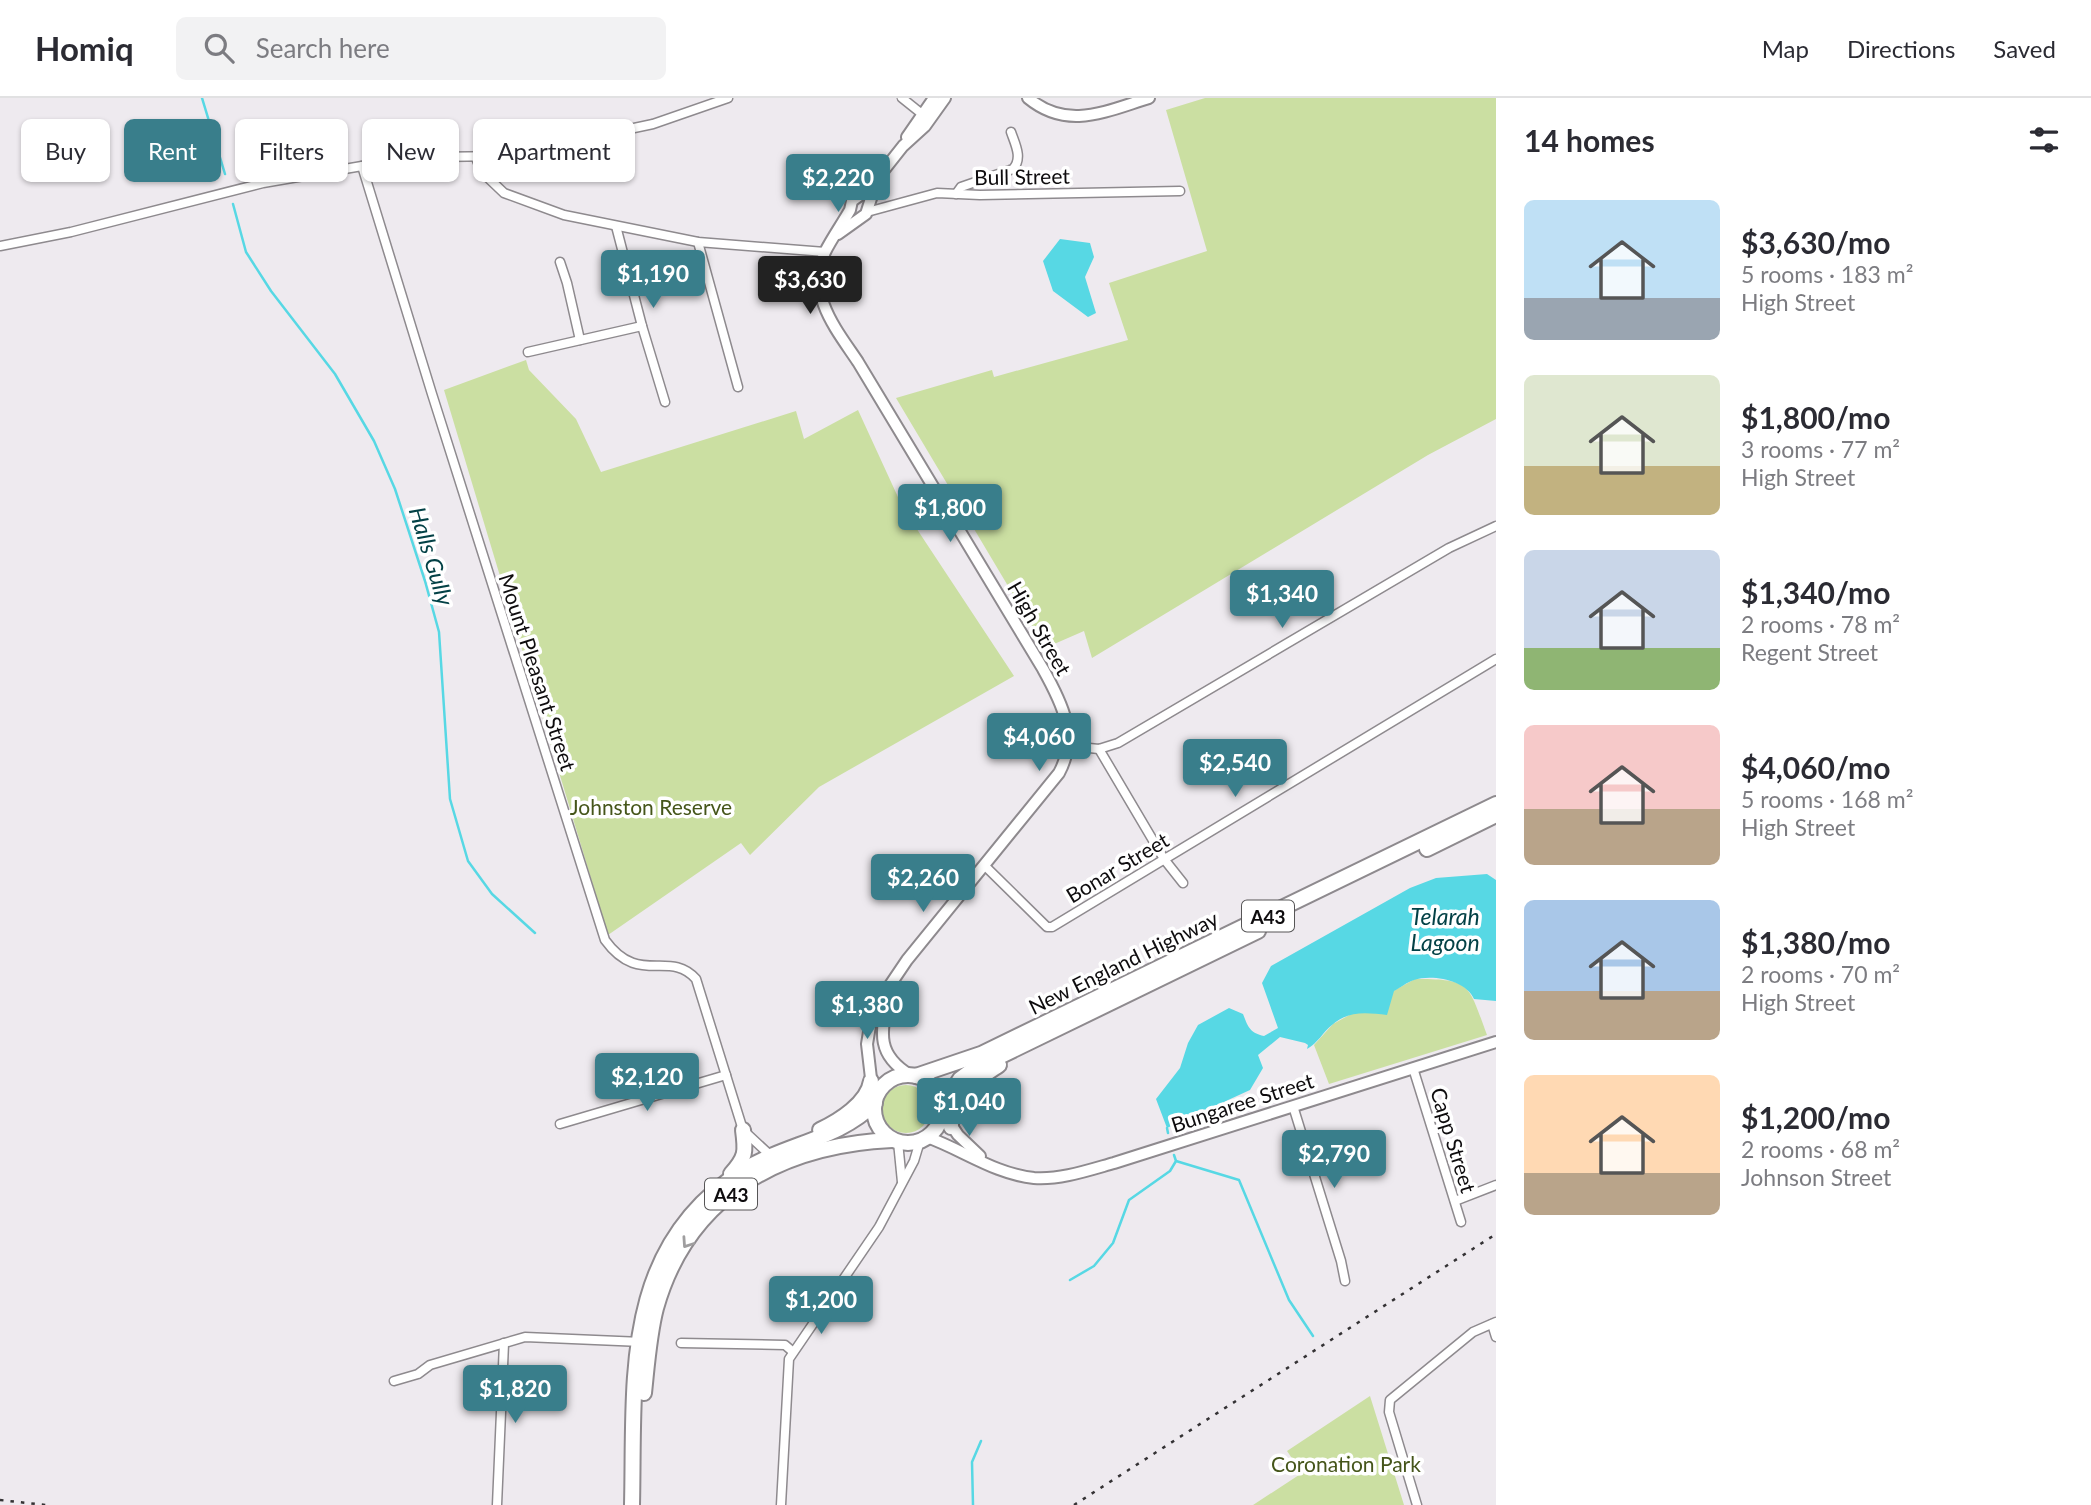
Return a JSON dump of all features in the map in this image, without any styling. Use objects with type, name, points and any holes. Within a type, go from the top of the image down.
[{"type":"highway","name":"New England Highway","points":[[913,1075],[981,1054],[1496,804]]},
{"type":"highway","name":"New England Highway","points":[[942,1109],[960,1079],[972,1070],[1496,815]]},
{"type":"highway","points":[[951,1127],[954,1105],[970,1087],[1044,1035]]},
{"type":"highway","name":"A43","points":[[640,1505],[646,1301],[664,1254],[687,1220],[716,1190],[744,1170],[771,1156],[842,1129],[858,1118],[875,1100],[884,1084],[901,1076],[913,1075]]},
{"type":"highway","points":[[913,1075],[931,1084],[936,1090],[942,1109]]},
{"type":"highway","points":[[789,1149],[860,1102],[870,1090],[871,1081]]},
{"type":"highway","points":[[875,1100],[878,1125],[895,1141]]},
{"type":"highway","name":"A43","points":[[632,1505],[644,1342],[675,1261],[699,1225],[722,1201],[765,1171],[796,1156],[836,1146],[924,1139],[938,1125],[942,1109]]},
{"type":"highway","points":[[716,1190],[743,1161],[743,1130]]},
{"type":"main road","points":[[926,117],[934,98]]},
{"type":"main road","points":[[864,208],[878,178],[926,117],[945,98]]},
{"type":"main road","points":[[1028,98],[1049,111],[1067,117],[1096,114],[1149,98]]},
{"type":"main road","points":[[1035,98],[1067,117]]},
{"type":"main road","name":"High Street","points":[[833,238],[864,208],[851,203],[850,210],[833,238],[825,252],[819,278],[824,307],[1043,669],[1067,720],[1069,746]]},
{"type":"main road","points":[[875,1100],[867,1044],[869,1028],[878,1003],[907,960],[1059,773],[1069,746]]},
{"type":"main road","points":[[892,984],[883,1024],[884,1048],[897,1067],[913,1075]]},
{"type":"main road","name":"Bungaree Street","points":[[924,1139],[998,1169],[1036,1178],[1078,1173],[1496,1042]]},
{"type":"main road","name":"Bungaree Street","points":[[942,1109],[951,1127],[965,1144],[998,1169]]},
{"type":"street","points":[[635,128],[728,98]]},
{"type":"street","points":[[902,98],[926,117]]},
{"type":"street","points":[[957,194],[961,187],[1013,169],[1018,164],[1019,158],[1011,132]]},
{"type":"street","points":[[0,246],[71,232],[263,183],[362,166]]},
{"type":"street","name":"Mount Pleasant Street","points":[[367,182],[605,940],[612,950],[632,964],[684,968],[696,979],[743,1130],[771,1156]]},
{"type":"street","points":[[492,182],[504,193],[564,215],[616,226],[698,242],[825,252]]},
{"type":"street","name":"Bull Street","points":[[864,208],[937,193],[1180,191]]},
{"type":"street","points":[[616,226],[665,402]]},
{"type":"street","points":[[698,242],[738,387]]},
{"type":"street","points":[[559,262],[567,283],[580,340]]},
{"type":"street","points":[[528,352],[642,326]]},
{"type":"street","points":[[1069,746],[1099,749],[1118,743],[1449,548],[1496,526]]},
{"type":"street","name":"Bonar Street","points":[[984,865],[1047,926],[1052,927],[1496,659]]},
{"type":"street","points":[[1099,749],[1164,859],[1184,883]]},
{"type":"street","name":"Capp Street","points":[[1413,1068],[1461,1222]]},
{"type":"street","points":[[560,1124],[726,1075]]},
{"type":"street","points":[[1293,1106],[1345,1281]]},
{"type":"street","points":[[781,1505],[788,1365],[792,1351],[879,1227],[924,1139]]},
{"type":"street","points":[[895,1141],[902,1182]]},
{"type":"street","points":[[1455,1201],[1496,1185]]},
{"type":"street","points":[[1417,1505],[1389,1412],[1390,1399],[1473,1332],[1494,1323],[1496,1337]]},
{"type":"street","points":[[394,1381],[418,1374],[430,1365],[525,1337],[644,1342]]},
{"type":"street","points":[[497,1505],[505,1343]]},
{"type":"street","points":[[681,1343],[785,1345],[792,1351]]},
{"type":"green space","points":[[1205,98],[1496,98],[1496,419],[1428,455],[1092,658],[1084,631],[1045,648],[896,398],[992,370],[994,377],[1128,340],[1109,283],[1207,251],[1166,110]]},
{"type":"green space","name":"Johnston Reserve","points":[[526,360],[529,370],[576,419],[601,472],[796,411],[804,439],[858,410],[903,508],[1014,676],[819,787],[750,855],[741,843],[608,935],[444,390]]},
{"type":"green space","name":"Telarah Lagoon","points":[[1415,979],[1448,981],[1465,988],[1476,1005],[1487,1035],[1329,1084],[1314,1045],[1333,1024]]},
{"type":"green space","points":[[906,1085],[923,1092],[930,1109],[923,1126],[906,1133],[889,1126],[882,1109],[889,1092]]},
{"type":"green space","name":"Coronation Park","points":[[1370,1396],[1404,1505],[1253,1505],[1302,1473],[1287,1451]]},
{"type":"water","points":[[1060,239],[1090,243],[1094,257],[1085,277],[1096,313],[1088,317],[1053,291],[1043,261]]},
{"type":"water","name":"Telarah Lagoon","points":[[1487,874],[1496,880],[1496,1001],[1474,999],[1464,987],[1448,980],[1421,978],[1411,981],[1394,991],[1387,1015],[1358,1014],[1345,1017],[1332,1025],[1307,1049],[1308,1045],[1305,1043],[1280,1037],[1258,1055],[1263,1068],[1250,1090],[1167,1128],[1156,1099],[1180,1068],[1188,1043],[1198,1025],[1229,1008],[1243,1014],[1250,1029],[1259,1035],[1264,1036],[1278,1028],[1262,983],[1271,966],[1410,888],[1436,878]]},
{"type":"waterway","name":"Halls Gully","points":[[202,98],[225,174]]},
{"type":"waterway","name":"Halls Gully","points":[[233,204],[246,252],[271,291],[335,374],[374,441],[395,489],[439,632],[450,799],[468,861],[492,894],[535,933]]},
{"type":"waterway","points":[[1167,1128],[1168,1133]]},
{"type":"waterway","points":[[1070,1280],[1094,1266],[1113,1243],[1129,1200],[1170,1171],[1176,1161],[1174,1155]]},
{"type":"waterway","points":[[1176,1161],[1239,1180],[1289,1300],[1313,1336]]},
{"type":"waterway","points":[[973,1505],[972,1462],[981,1441]]},
{"type":"railway","points":[[1074,1505],[1496,1234]]},
{"type":"railway","points":[[0,1500],[46,1505]]}]
